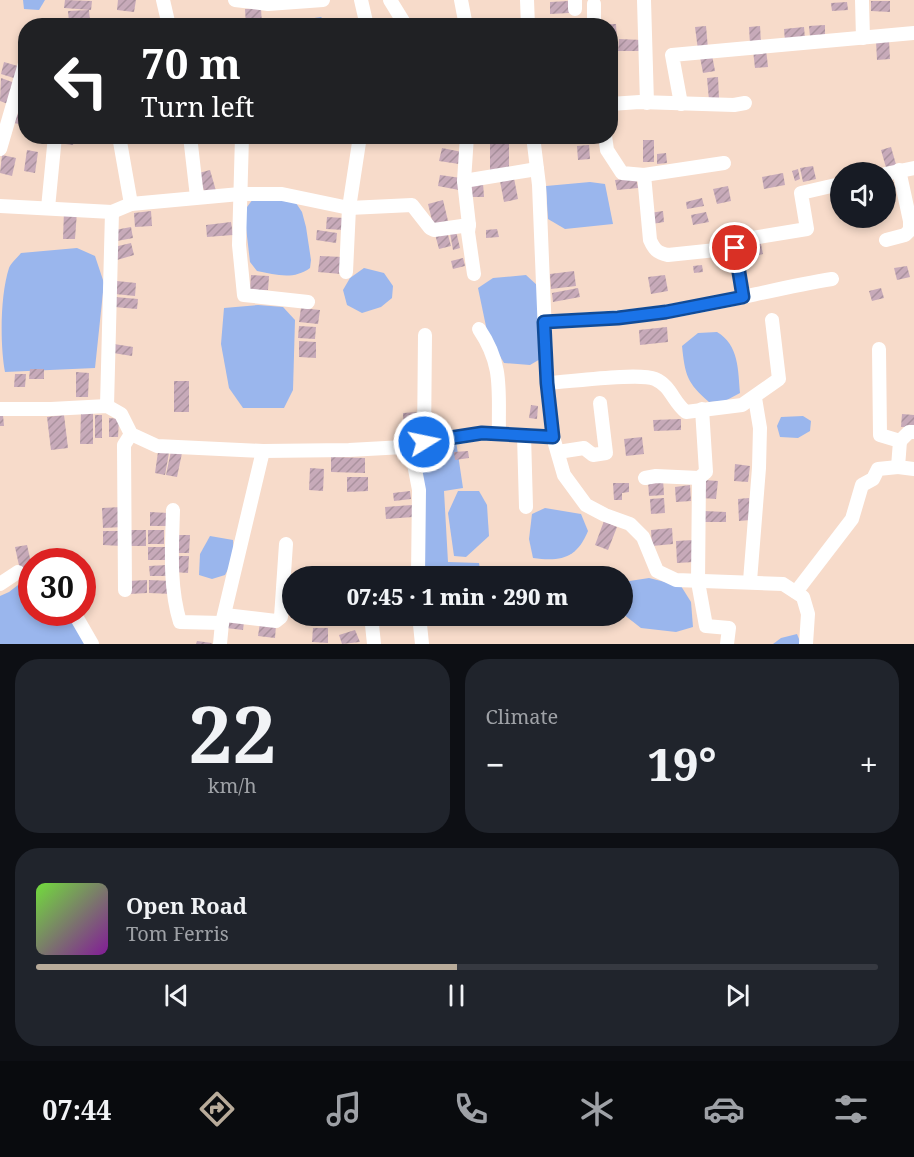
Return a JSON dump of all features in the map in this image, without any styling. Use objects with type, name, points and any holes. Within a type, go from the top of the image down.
[{"type":"street","points":[[163,0],[167,18]]},
{"type":"street","points":[[236,0],[268,4],[323,0]]},
{"type":"street","points":[[362,0],[365,18]]},
{"type":"street","points":[[390,0],[401,18]]},
{"type":"street","points":[[461,0],[464,18]]},
{"type":"street","points":[[526,0],[527,18]]},
{"type":"street","points":[[644,0],[647,103]]},
{"type":"street","points":[[862,0],[863,38]]},
{"type":"street","points":[[594,4],[594,18]]},
{"type":"street","points":[[645,53],[672,55],[914,33]]},
{"type":"street","points":[[672,55],[681,104]]},
{"type":"street","points":[[0,149],[18,101]]},
{"type":"street","points":[[618,104],[734,105],[746,103]]},
{"type":"street","points":[[48,207],[54,144]]},
{"type":"street","points":[[120,144],[131,204]]},
{"type":"street","points":[[191,144],[197,196]]},
{"type":"street","points":[[242,144],[239,244],[244,295],[308,302]]},
{"type":"street","points":[[346,272],[349,208],[359,144]]},
{"type":"street","points":[[466,144],[464,181],[474,274]]},
{"type":"street","points":[[534,144],[547,383],[553,437],[564,475],[586,505],[630,524],[643,537],[657,571],[676,580],[783,584],[796,592],[803,597],[808,614],[806,644]]},
{"type":"street","points":[[606,144],[607,150],[622,173],[644,176],[724,163]]},
{"type":"street","points":[[896,171],[914,168]]},
{"type":"street","points":[[464,181],[537,169]]},
{"type":"street","points":[[886,240],[905,235],[909,230],[910,221],[899,170]]},
{"type":"street","points":[[644,176],[650,240],[653,248],[668,255],[735,248]]},
{"type":"street","points":[[743,297],[734,241],[807,229],[801,193],[830,186]]},
{"type":"street","points":[[0,206],[112,212],[131,204],[197,196],[282,194],[349,208],[412,205],[434,230],[469,225]]},
{"type":"street","points":[[107,406],[112,212]]},
{"type":"street","points":[[544,322],[654,313],[743,297],[784,286],[832,279]]},
{"type":"street","points":[[547,383],[628,377],[654,378],[671,390],[678,405],[686,412],[742,405],[779,379],[772,320]]},
{"type":"street","points":[[479,329],[492,350],[498,369],[499,434]]},
{"type":"street","points":[[424,335],[424,442]]},
{"type":"street","points":[[879,349],[880,435],[900,441]]},
{"type":"street","points":[[750,581],[760,428],[755,398]]},
{"type":"street","points":[[558,452],[584,448],[592,455],[606,453],[600,403]]},
{"type":"street","points":[[0,409],[51,410],[107,406],[121,414],[131,434],[158,446],[263,451],[404,447],[482,433],[553,437]]},
{"type":"street","points":[[645,478],[656,476],[699,478],[706,472],[702,409]]},
{"type":"street","points":[[898,467],[900,441],[909,432],[914,432]]},
{"type":"street","points":[[125,590],[124,445],[131,434]]},
{"type":"street","points":[[524,435],[526,507]]},
{"type":"street","points":[[404,447],[414,464],[420,490],[418,566]]},
{"type":"street","points":[[220,644],[263,451]]},
{"type":"street","points":[[796,592],[852,519],[862,485],[873,479],[878,469],[898,467],[914,469]]},
{"type":"street","points":[[699,478],[698,582],[706,626],[729,628],[727,644]]},
{"type":"street","points":[[173,510],[172,562],[175,604],[180,622],[224,619],[276,621],[280,617],[286,544]]},
{"type":"street","points":[[0,584],[18,572]]},
{"type":"street","points":[[82,626],[92,644]]},
{"type":"street","points":[[372,626],[374,644]]},
{"type":"street","points":[[420,626],[422,644]]},
{"type":"water","points":[[23,0],[45,0],[39,10],[24,9]]},
{"type":"water","points":[[590,182],[605,184],[613,224],[565,229],[548,219],[546,186]]},
{"type":"water","points":[[261,197],[296,203],[302,212],[311,260],[310,268],[304,272],[278,275],[257,271],[250,262],[245,219],[247,207],[253,199]]},
{"type":"water","points":[[77,248],[95,256],[104,283],[95,368],[5,372],[2,320],[4,292],[10,266],[21,253]]},
{"type":"water","points":[[364,268],[384,273],[393,286],[392,298],[381,307],[362,313],[347,305],[343,290],[350,278]]},
{"type":"water","points":[[526,275],[538,286],[542,358],[530,365],[504,363],[488,336],[478,288],[493,278]]},
{"type":"water","points":[[258,305],[283,307],[295,320],[293,390],[284,408],[243,408],[229,388],[221,344],[224,308]]},
{"type":"water","points":[[717,332],[730,344],[733,351],[738,367],[740,393],[725,401],[709,402],[688,378],[682,346],[698,333]]},
{"type":"water","points":[[803,416],[811,421],[810,431],[798,438],[780,437],[777,426],[781,417]]},
{"type":"water","points":[[456,441],[463,488],[444,491],[448,562],[479,563],[479,566],[422,566],[409,449]]},
{"type":"water","points":[[458,491],[479,491],[487,505],[489,536],[466,557],[454,556],[448,513]]},
{"type":"water","points":[[545,508],[581,514],[588,531],[579,547],[567,556],[552,559],[533,558],[529,539],[532,514]]},
{"type":"water","points":[[210,536],[233,540],[234,558],[225,575],[212,579],[199,575],[200,554]]},
{"type":"water","points":[[649,578],[681,586],[691,602],[693,627],[676,632],[641,628],[633,622],[633,580]]},
{"type":"water","points":[[18,585],[18,626],[76,626],[87,644],[0,644],[0,596]]},
{"type":"water","points":[[797,634],[801,644],[773,644],[781,638]]},
{"type":"building","points":[[65,0],[92,1],[91,10],[64,8]]},
{"type":"building","points":[[118,0],[136,0],[134,12],[117,10]]},
{"type":"building","points":[[569,1],[569,13],[550,14],[550,2]]},
{"type":"building","points":[[871,1],[890,1],[890,12],[871,11]]},
{"type":"building","points":[[847,2],[848,10],[832,11],[831,3]]},
{"type":"building","points":[[261,8],[262,18],[246,18],[245,9]]},
{"type":"building","points":[[89,10],[90,18],[69,18],[68,11]]},
{"type":"building","points":[[825,25],[825,36],[810,37],[809,26]]},
{"type":"building","points":[[706,26],[708,49],[698,50],[695,27]]},
{"type":"building","points":[[760,26],[761,43],[750,44],[749,27]]},
{"type":"building","points":[[804,27],[805,39],[785,41],[784,29]]},
{"type":"building","points":[[619,39],[642,40],[641,51],[618,51]]},
{"type":"building","points":[[889,40],[890,59],[877,60],[876,41]]},
{"type":"building","points":[[766,49],[768,67],[755,68],[753,50]]},
{"type":"building","points":[[712,55],[715,71],[703,73],[700,57]]},
{"type":"building","points":[[4,62],[18,66],[17,79],[1,74]]},
{"type":"building","points":[[718,77],[719,99],[709,100],[707,78]]},
{"type":"building","points":[[1,78],[15,83],[8,104],[0,101]]},
{"type":"building","points":[[17,100],[18,112],[15,112]]},
{"type":"building","points":[[15,114],[18,115],[18,124],[13,123]]},
{"type":"building","points":[[643,140],[654,140],[654,162],[643,162]]},
{"type":"building","points":[[490,144],[509,144],[509,170],[490,170]]},
{"type":"building","points":[[589,145],[590,159],[578,160],[577,146]]},
{"type":"building","points":[[891,147],[895,162],[884,162],[881,150]]},
{"type":"building","points":[[442,148],[462,152],[459,164],[439,161]]},
{"type":"building","points":[[27,150],[38,152],[35,173],[24,171]]},
{"type":"building","points":[[666,153],[667,163],[657,164],[657,154]]},
{"type":"building","points":[[2,155],[16,158],[12,176],[0,173]]},
{"type":"building","points":[[813,166],[816,179],[803,182],[800,168]]},
{"type":"building","points":[[798,169],[800,179],[795,181],[792,171]]},
{"type":"building","points":[[210,170],[216,191],[205,194],[199,173]]},
{"type":"building","points":[[783,173],[785,185],[764,189],[762,177]]},
{"type":"building","points":[[440,175],[461,178],[459,190],[438,186]]},
{"type":"building","points":[[514,178],[518,199],[504,202],[500,181]]},
{"type":"building","points":[[636,178],[638,188],[617,190],[615,180]]},
{"type":"building","points":[[469,183],[483,183],[484,197],[469,197]]},
{"type":"building","points":[[728,186],[731,201],[717,204],[713,189]]},
{"type":"building","points":[[702,198],[704,206],[687,209],[686,202]]},
{"type":"building","points":[[443,200],[448,221],[433,224],[428,204]]},
{"type":"building","points":[[64,211],[77,211],[75,239],[63,239]]},
{"type":"building","points":[[151,211],[152,226],[135,227],[134,213]]},
{"type":"building","points":[[663,211],[664,222],[652,224],[650,213]]},
{"type":"building","points":[[706,212],[709,222],[693,225],[691,215]]},
{"type":"building","points":[[327,217],[344,218],[344,230],[326,229]]},
{"type":"building","points":[[231,222],[233,235],[207,237],[206,225]]},
{"type":"building","points":[[131,227],[133,238],[117,241],[115,230]]},
{"type":"building","points":[[497,229],[499,237],[486,238],[486,230]]},
{"type":"building","points":[[317,230],[337,233],[336,243],[316,240]]},
{"type":"building","points":[[447,231],[451,246],[439,249],[435,234]]},
{"type":"building","points":[[456,231],[460,248],[453,250],[450,233]]},
{"type":"building","points":[[760,240],[763,254],[759,255],[755,241]]},
{"type":"building","points":[[131,243],[134,255],[117,260],[114,247]]},
{"type":"building","points":[[320,256],[343,257],[341,274],[318,272]]},
{"type":"building","points":[[463,258],[465,266],[453,269],[451,261]]},
{"type":"building","points":[[702,265],[703,272],[694,273],[693,266]]},
{"type":"building","points":[[907,266],[910,277],[897,280],[894,268]]},
{"type":"building","points":[[574,271],[576,286],[551,289],[550,274]]},
{"type":"building","points":[[251,275],[269,276],[268,290],[250,290]]},
{"type":"building","points":[[665,275],[668,291],[651,294],[648,277]]},
{"type":"building","points":[[117,281],[136,283],[135,296],[115,294]]},
{"type":"building","points":[[578,288],[580,297],[553,302],[552,293]]},
{"type":"building","points":[[881,288],[884,298],[872,301],[869,291]]},
{"type":"building","points":[[115,297],[138,299],[137,309],[114,307]]},
{"type":"building","points":[[301,308],[320,310],[318,324],[299,322]]},
{"type":"building","points":[[299,326],[316,327],[315,339],[298,338]]},
{"type":"building","points":[[667,327],[668,342],[640,345],[639,330]]},
{"type":"building","points":[[299,341],[316,342],[316,358],[299,357]]},
{"type":"building","points":[[114,344],[133,347],[132,356],[113,353]]},
{"type":"building","points":[[30,369],[44,369],[44,379],[29,379]]},
{"type":"building","points":[[76,372],[89,373],[88,397],[76,397]]},
{"type":"building","points":[[15,374],[26,374],[25,387],[14,387]]},
{"type":"building","points":[[174,381],[189,381],[189,412],[174,412]]},
{"type":"building","points":[[531,405],[538,406],[537,419],[529,418]]},
{"type":"building","points":[[418,412],[419,437],[404,437],[403,413]]},
{"type":"building","points":[[81,413],[93,413],[93,444],[80,444]]},
{"type":"building","points":[[902,414],[914,415],[914,427],[901,427]]},
{"type":"building","points":[[0,415],[3,415],[4,426],[0,426]]},
{"type":"building","points":[[64,415],[68,448],[51,450],[47,417]]},
{"type":"building","points":[[95,415],[102,415],[102,438],[95,438]]},
{"type":"building","points":[[109,418],[119,419],[118,437],[109,437]]},
{"type":"building","points":[[681,419],[681,430],[654,431],[653,420]]},
{"type":"building","points":[[642,437],[644,454],[626,456],[624,439]]},
{"type":"building","points":[[171,451],[182,453],[177,477],[166,475]]},
{"type":"building","points":[[468,451],[469,458],[455,460],[454,452]]},
{"type":"building","points":[[158,452],[169,453],[165,475],[155,473]]},
{"type":"building","points":[[331,457],[365,458],[365,473],[331,472]]},
{"type":"building","points":[[735,464],[750,466],[748,482],[734,481]]},
{"type":"building","points":[[310,468],[324,469],[323,491],[309,490]]},
{"type":"building","points":[[347,477],[368,477],[368,491],[347,492]]},
{"type":"building","points":[[663,479],[664,495],[649,496],[648,480]]},
{"type":"building","points":[[704,480],[718,481],[716,499],[702,498]]},
{"type":"building","points":[[613,483],[629,483],[629,492],[622,493],[622,500],[614,500]]},
{"type":"building","points":[[690,485],[691,501],[676,502],[675,487]]},
{"type":"building","points":[[410,491],[411,499],[394,501],[393,493]]},
{"type":"building","points":[[664,498],[665,513],[651,514],[650,499]]},
{"type":"building","points":[[749,498],[750,520],[739,521],[738,499]]},
{"type":"building","points":[[412,505],[413,517],[386,519],[385,507]]},
{"type":"building","points":[[122,507],[123,527],[103,528],[102,508]]},
{"type":"building","points":[[704,511],[726,512],[726,522],[704,522]]},
{"type":"building","points":[[150,512],[168,513],[168,526],[150,526]]},
{"type":"building","points":[[604,521],[617,527],[608,550],[595,545]]},
{"type":"building","points":[[672,528],[673,544],[652,546],[651,530]]},
{"type":"building","points":[[127,530],[146,530],[146,546],[127,546]]},
{"type":"building","points":[[148,530],[164,530],[164,544],[148,544]]},
{"type":"building","points":[[103,531],[122,531],[121,546],[103,545]]},
{"type":"building","points":[[176,535],[190,535],[189,553],[175,553]]},
{"type":"building","points":[[693,540],[694,562],[677,563],[676,541]]},
{"type":"building","points":[[27,545],[28,548],[18,548],[18,561],[15,547]]},
{"type":"building","points":[[148,547],[167,547],[167,560],[148,560]]},
{"type":"building","points":[[175,556],[189,556],[188,573],[174,572]]},
{"type":"building","points":[[167,565],[167,576],[150,576],[149,566]]},
{"type":"building","points":[[147,580],[147,593],[129,594],[128,581]]},
{"type":"building","points":[[149,580],[172,581],[172,594],[149,593]]},
{"type":"building","points":[[227,619],[244,622],[243,630],[226,628]]},
{"type":"building","points":[[260,623],[276,625],[275,638],[258,636]]},
{"type":"building","points":[[313,628],[328,628],[328,643],[312,642]]},
{"type":"building","points":[[355,630],[360,642],[342,644],[339,635]]},
{"type":"building","points":[[197,641],[212,643],[196,644]]},
{"type":"route","points":[[424,442],[482,433],[553,437],[544,322],[618,318],[666,312],[743,297],[735,248]]}]
